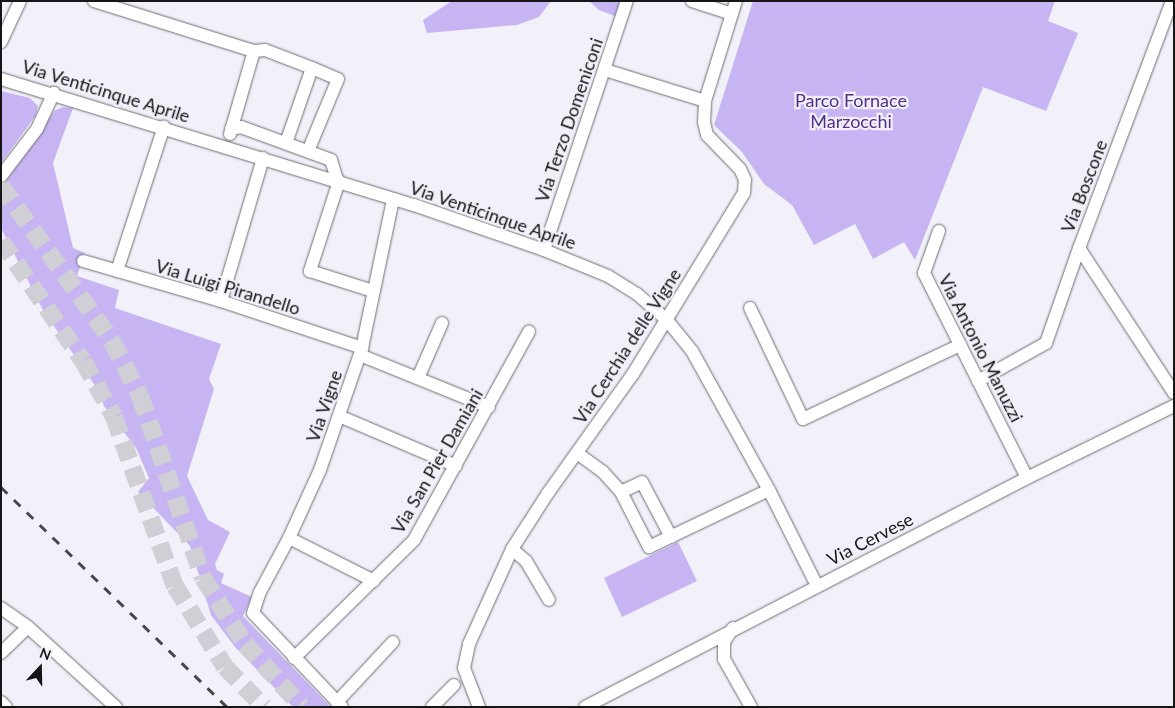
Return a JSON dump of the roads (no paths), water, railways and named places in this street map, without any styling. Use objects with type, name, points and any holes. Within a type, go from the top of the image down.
[{"type":"street","points":[[1,42],[20,1]]},
{"type":"street","points":[[94,1],[254,51],[265,50],[338,79],[308,151]]},
{"type":"street","name":"Via Terzo Domeniconi","points":[[544,250],[627,1]]},
{"type":"street","points":[[692,1],[732,14]]},
{"type":"street","name":"Via Cerchia delle Vigne","points":[[479,707],[464,668],[469,644],[512,549],[633,374],[744,194],[745,180],[740,169],[707,135],[704,101],[736,1]]},
{"type":"street","name":"Via Boscone","points":[[1172,1],[1080,248],[1174,393]]},
{"type":"street","points":[[226,146],[254,51]]},
{"type":"street","points":[[286,143],[312,68]]},
{"type":"street","points":[[605,70],[704,101]]},
{"type":"street","name":"Via Venticinque Aprile","points":[[1,79],[164,126],[338,181],[544,250],[608,276],[637,294],[666,319],[692,352],[769,490],[817,586]]},
{"type":"street","points":[[1,176],[37,129],[54,93]]},
{"type":"street","points":[[117,271],[164,126]]},
{"type":"street","points":[[231,129],[242,127],[331,160],[338,181],[310,271],[373,291]]},
{"type":"street","points":[[221,301],[263,158]]},
{"type":"street","name":"Via Vigne","points":[[294,658],[253,614],[260,592],[289,538],[339,416],[361,352],[392,199]]},
{"type":"street","name":"Via Antonio Manuzzi","points":[[939,231],[924,273],[1027,478]]},
{"type":"street","points":[[978,381],[1046,344],[1080,248]]},
{"type":"street","name":"Via Luigi Pirandello","points":[[83,262],[221,301],[361,352],[489,407]]},
{"type":"street","points":[[750,308],[803,419],[960,345]]},
{"type":"street","points":[[418,378],[442,323]]},
{"type":"street","name":"Via San Pier Damiani","points":[[294,658],[374,582],[414,540],[529,332]]},
{"type":"street","name":"Via Cervese","points":[[585,707],[733,628],[1027,478],[1174,406]]},
{"type":"street","points":[[339,416],[456,466]]},
{"type":"street","points":[[577,454],[603,472],[621,492],[649,547],[769,490]]},
{"type":"street","points":[[621,492],[642,482],[671,537]]},
{"type":"street","points":[[289,538],[374,582]]},
{"type":"street","points":[[512,549],[526,561],[549,600]]},
{"type":"street","points":[[1,608],[28,627],[116,707]]},
{"type":"street","points":[[1,654],[28,627]]},
{"type":"street","points":[[724,659],[724,642],[733,628]]},
{"type":"street","points":[[294,658],[340,704],[393,642]]},
{"type":"street","points":[[702,645],[712,648],[724,659],[751,707]]},
{"type":"street","points":[[432,707],[454,685]]},
{"type":"street","points":[[1,702],[6,707]]},
{"type":"tunnel","points":[[1,186],[112,341],[140,396],[203,578],[245,644],[302,707]]},
{"type":"tunnel","points":[[1,241],[83,361],[114,417],[175,586],[225,667],[264,707]]},
{"type":"railway","points":[[1,487],[227,707]]},
{"type":"park label","name":"Parco Fornace Marzocchi","points":[[851,111]]}]
